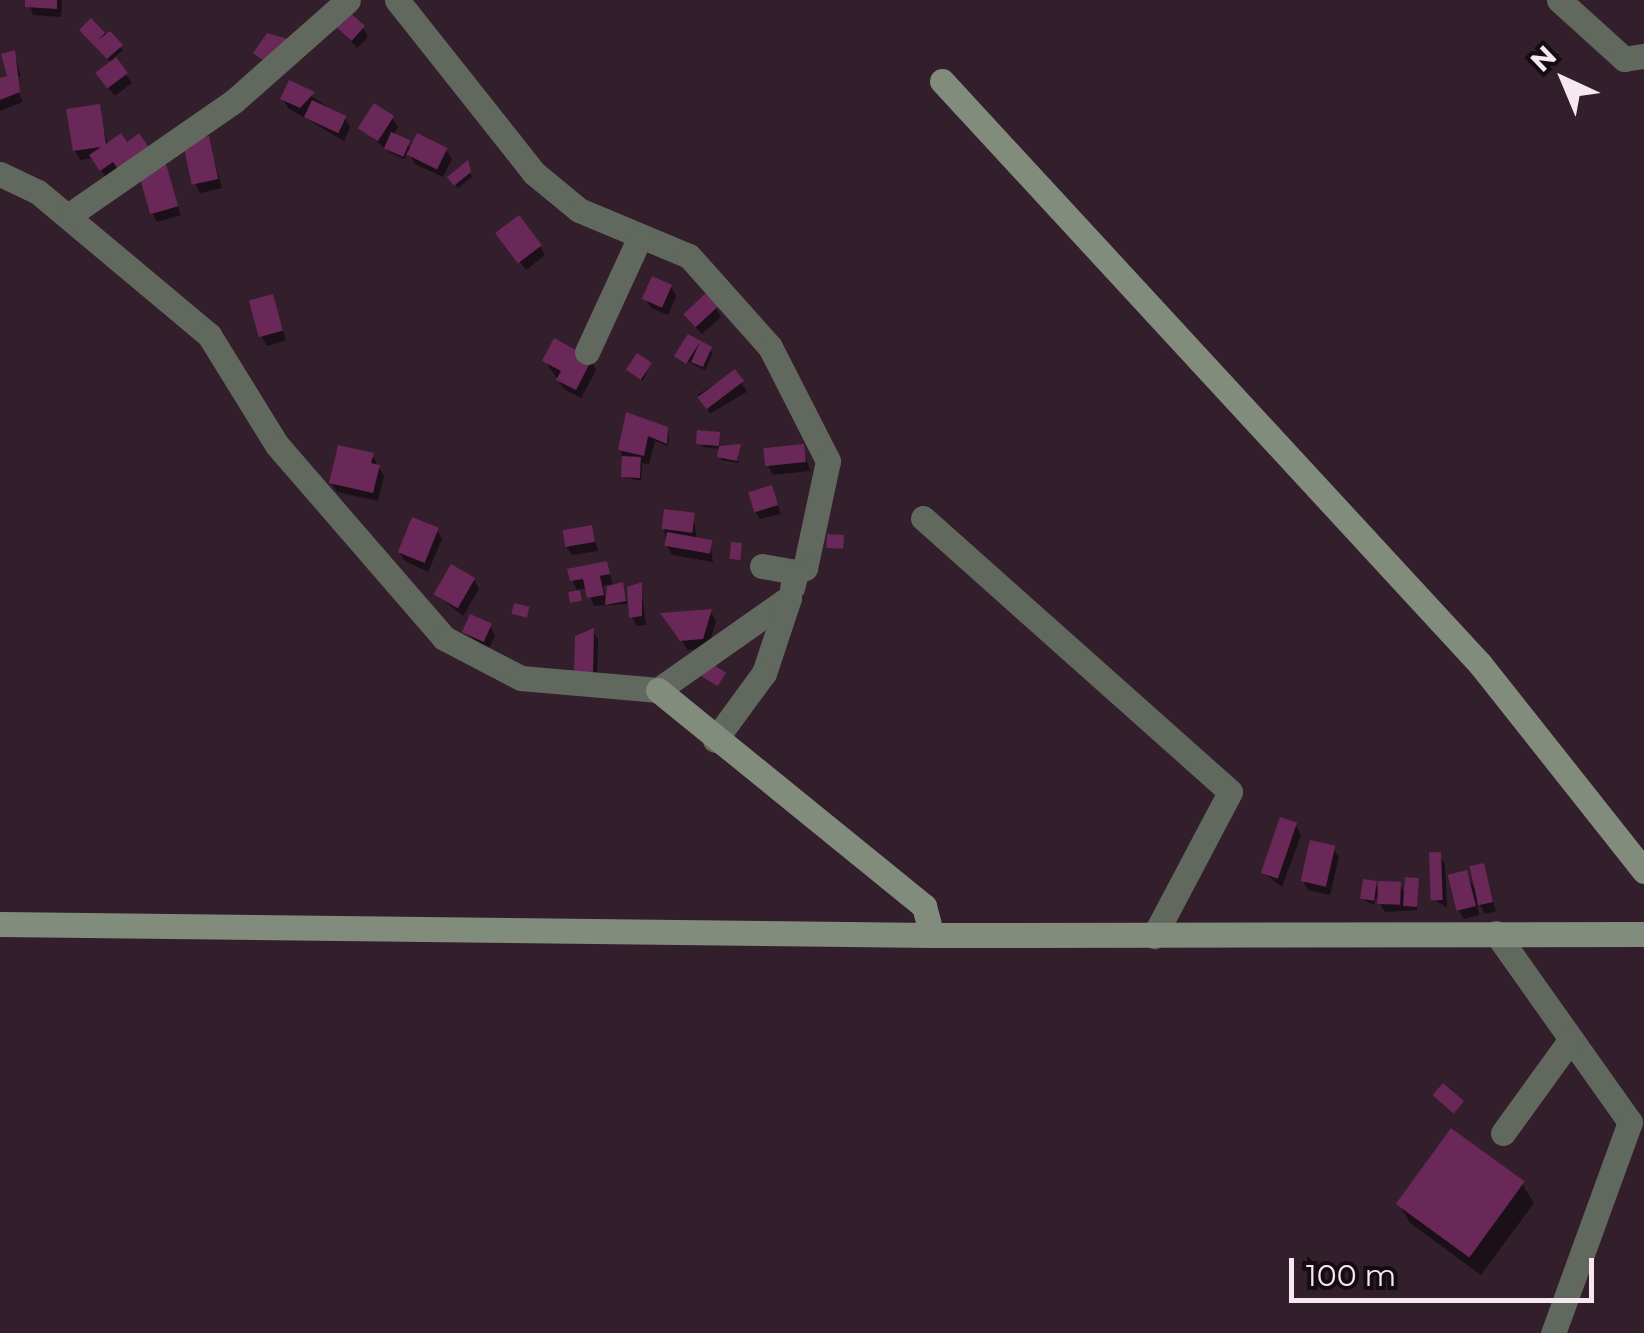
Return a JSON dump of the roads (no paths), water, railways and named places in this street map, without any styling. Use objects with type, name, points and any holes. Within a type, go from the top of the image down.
[{"type":"street","points":[[68,216],[234,101],[348,0]]},
{"type":"street","points":[[397,0],[499,136],[534,173],[579,210],[640,239],[689,256],[737,303],[770,347],[828,461],[806,568],[796,572],[762,566]]},
{"type":"street","points":[[1559,0],[1624,59],[1644,56]]},
{"type":"street","points":[[942,81],[1480,664],[1644,871]]},
{"type":"street","points":[[0,174],[38,192],[209,335],[278,445],[352,540],[444,638],[521,678],[658,690],[924,906],[932,935]]},
{"type":"street","points":[[586,352],[640,239]]},
{"type":"street","points":[[923,518],[1230,792],[1154,936]]},
{"type":"street","points":[[715,740],[764,672],[796,572]]},
{"type":"street","points":[[658,690],[789,598]]},
{"type":"street","points":[[0,924],[932,935],[1644,934]]},
{"type":"street","points":[[1496,933],[1630,1122],[1553,1333]]},
{"type":"street","points":[[1503,1133],[1570,1039]]}]
